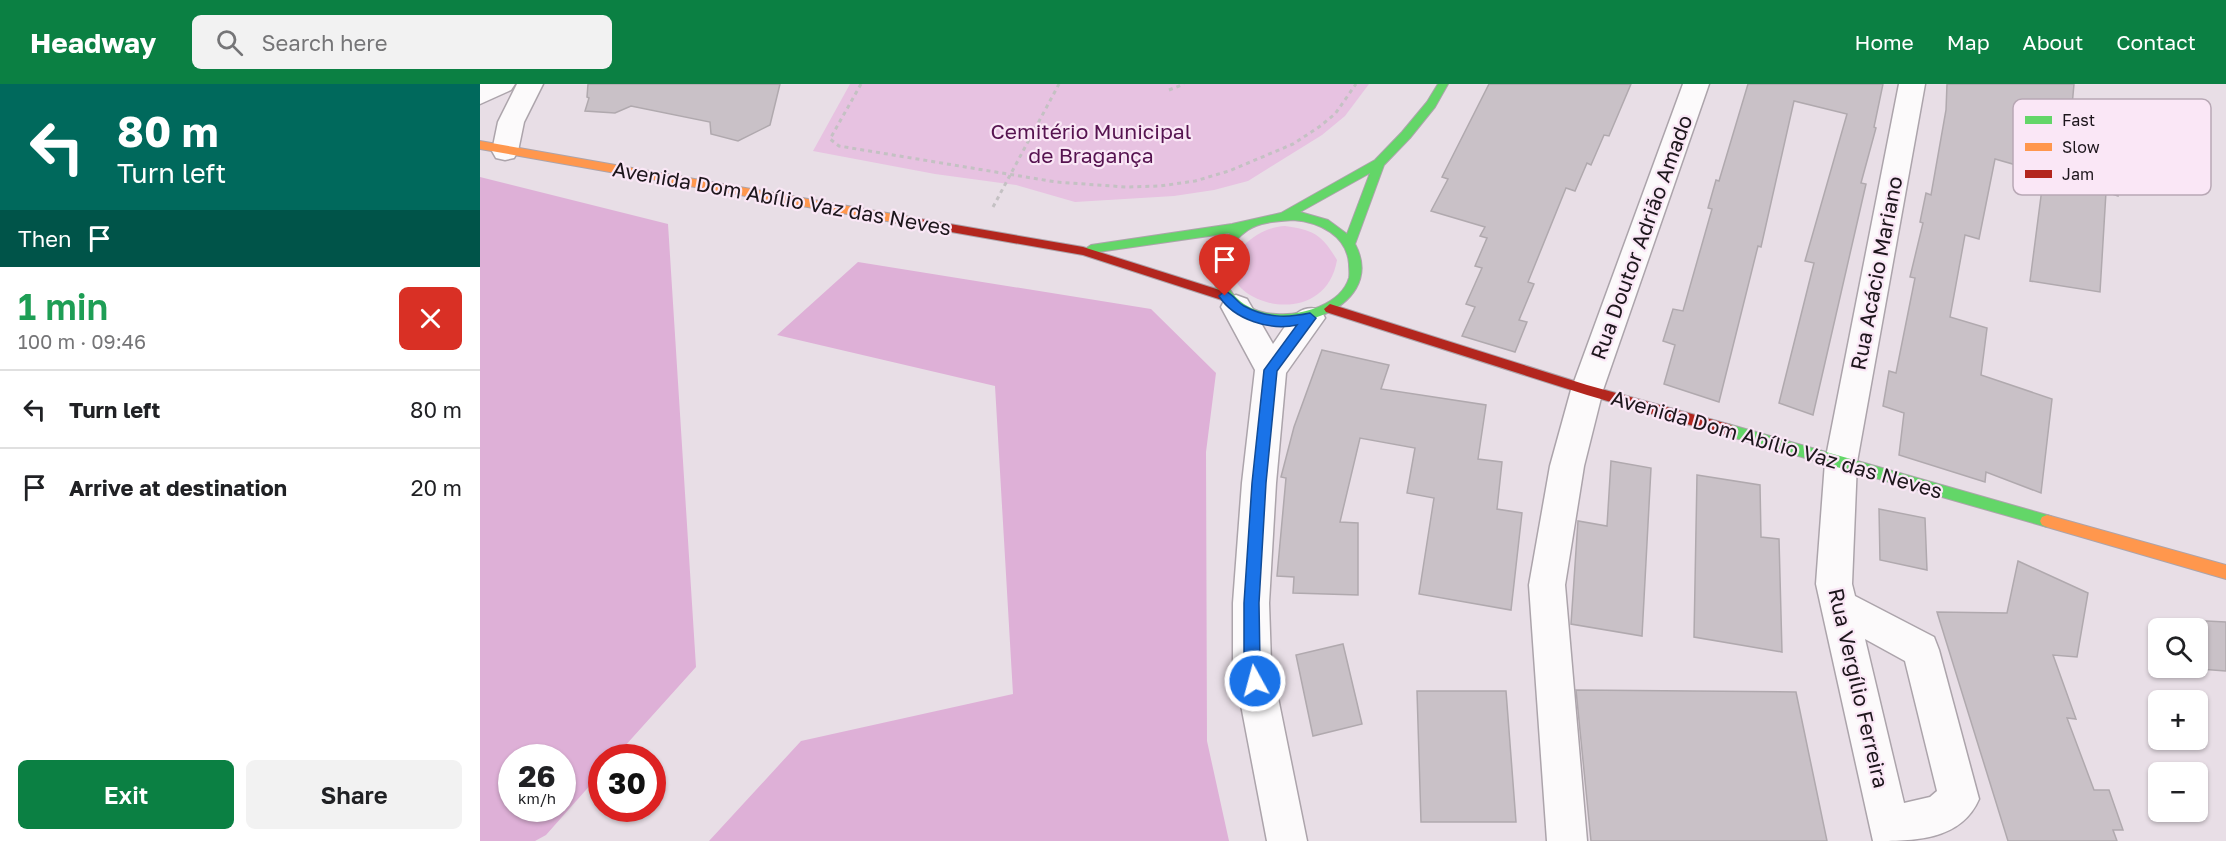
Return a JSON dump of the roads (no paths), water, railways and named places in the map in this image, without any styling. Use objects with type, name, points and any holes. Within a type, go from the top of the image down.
[{"type":"street","points":[[480,95],[502,84]]},
{"type":"street","points":[[492,148],[512,122],[530,84]]},
{"type":"street","points":[[1285,214],[1379,163],[1407,135],[1443,84]]},
{"type":"street","name":"Rua Doutor Adrião Amado","points":[[1567,841],[1547,585],[1567,466],[1587,390],[1696,84]]},
{"type":"street","name":"Rua Acácio Mariano","points":[[1841,462],[1912,84]]},
{"type":"street","name":"Avenida Dom Abílio Vaz das Neves","points":[[492,148],[1083,251]]},
{"type":"street","points":[[1350,243],[1379,163]]},
{"type":"street","points":[[1083,251],[1245,226],[1264,218],[1285,214],[1305,216],[1323,221],[1338,230],[1350,243],[1367,283]]},
{"type":"street","points":[[1245,226],[1230,238],[1220,253],[1216,269],[1218,283],[1271,370]]},
{"type":"street","points":[[1083,251],[1231,302],[1252,316],[1271,321],[1291,322],[1320,313],[1346,296],[1355,280],[1357,263]]},
{"type":"street","points":[[1383,309],[1401,330]]},
{"type":"street","points":[[1287,841],[1252,663],[1251,603],[1259,483],[1271,370],[1320,313]]},
{"type":"street","name":"Avenida Dom Abílio Vaz das Neves","points":[[1320,313],[1401,330],[1587,390],[2226,572]]},
{"type":"street","name":"Rua Vergílio Ferreira","points":[[1841,462],[1834,584],[1892,834]]},
{"type":"street","points":[[1840,607],[1921,650],[1959,799],[1939,815],[1892,834]]},
{"type":"park label","name":"Cemitério Municipal de Bragança","points":[[1091,143]]}]
